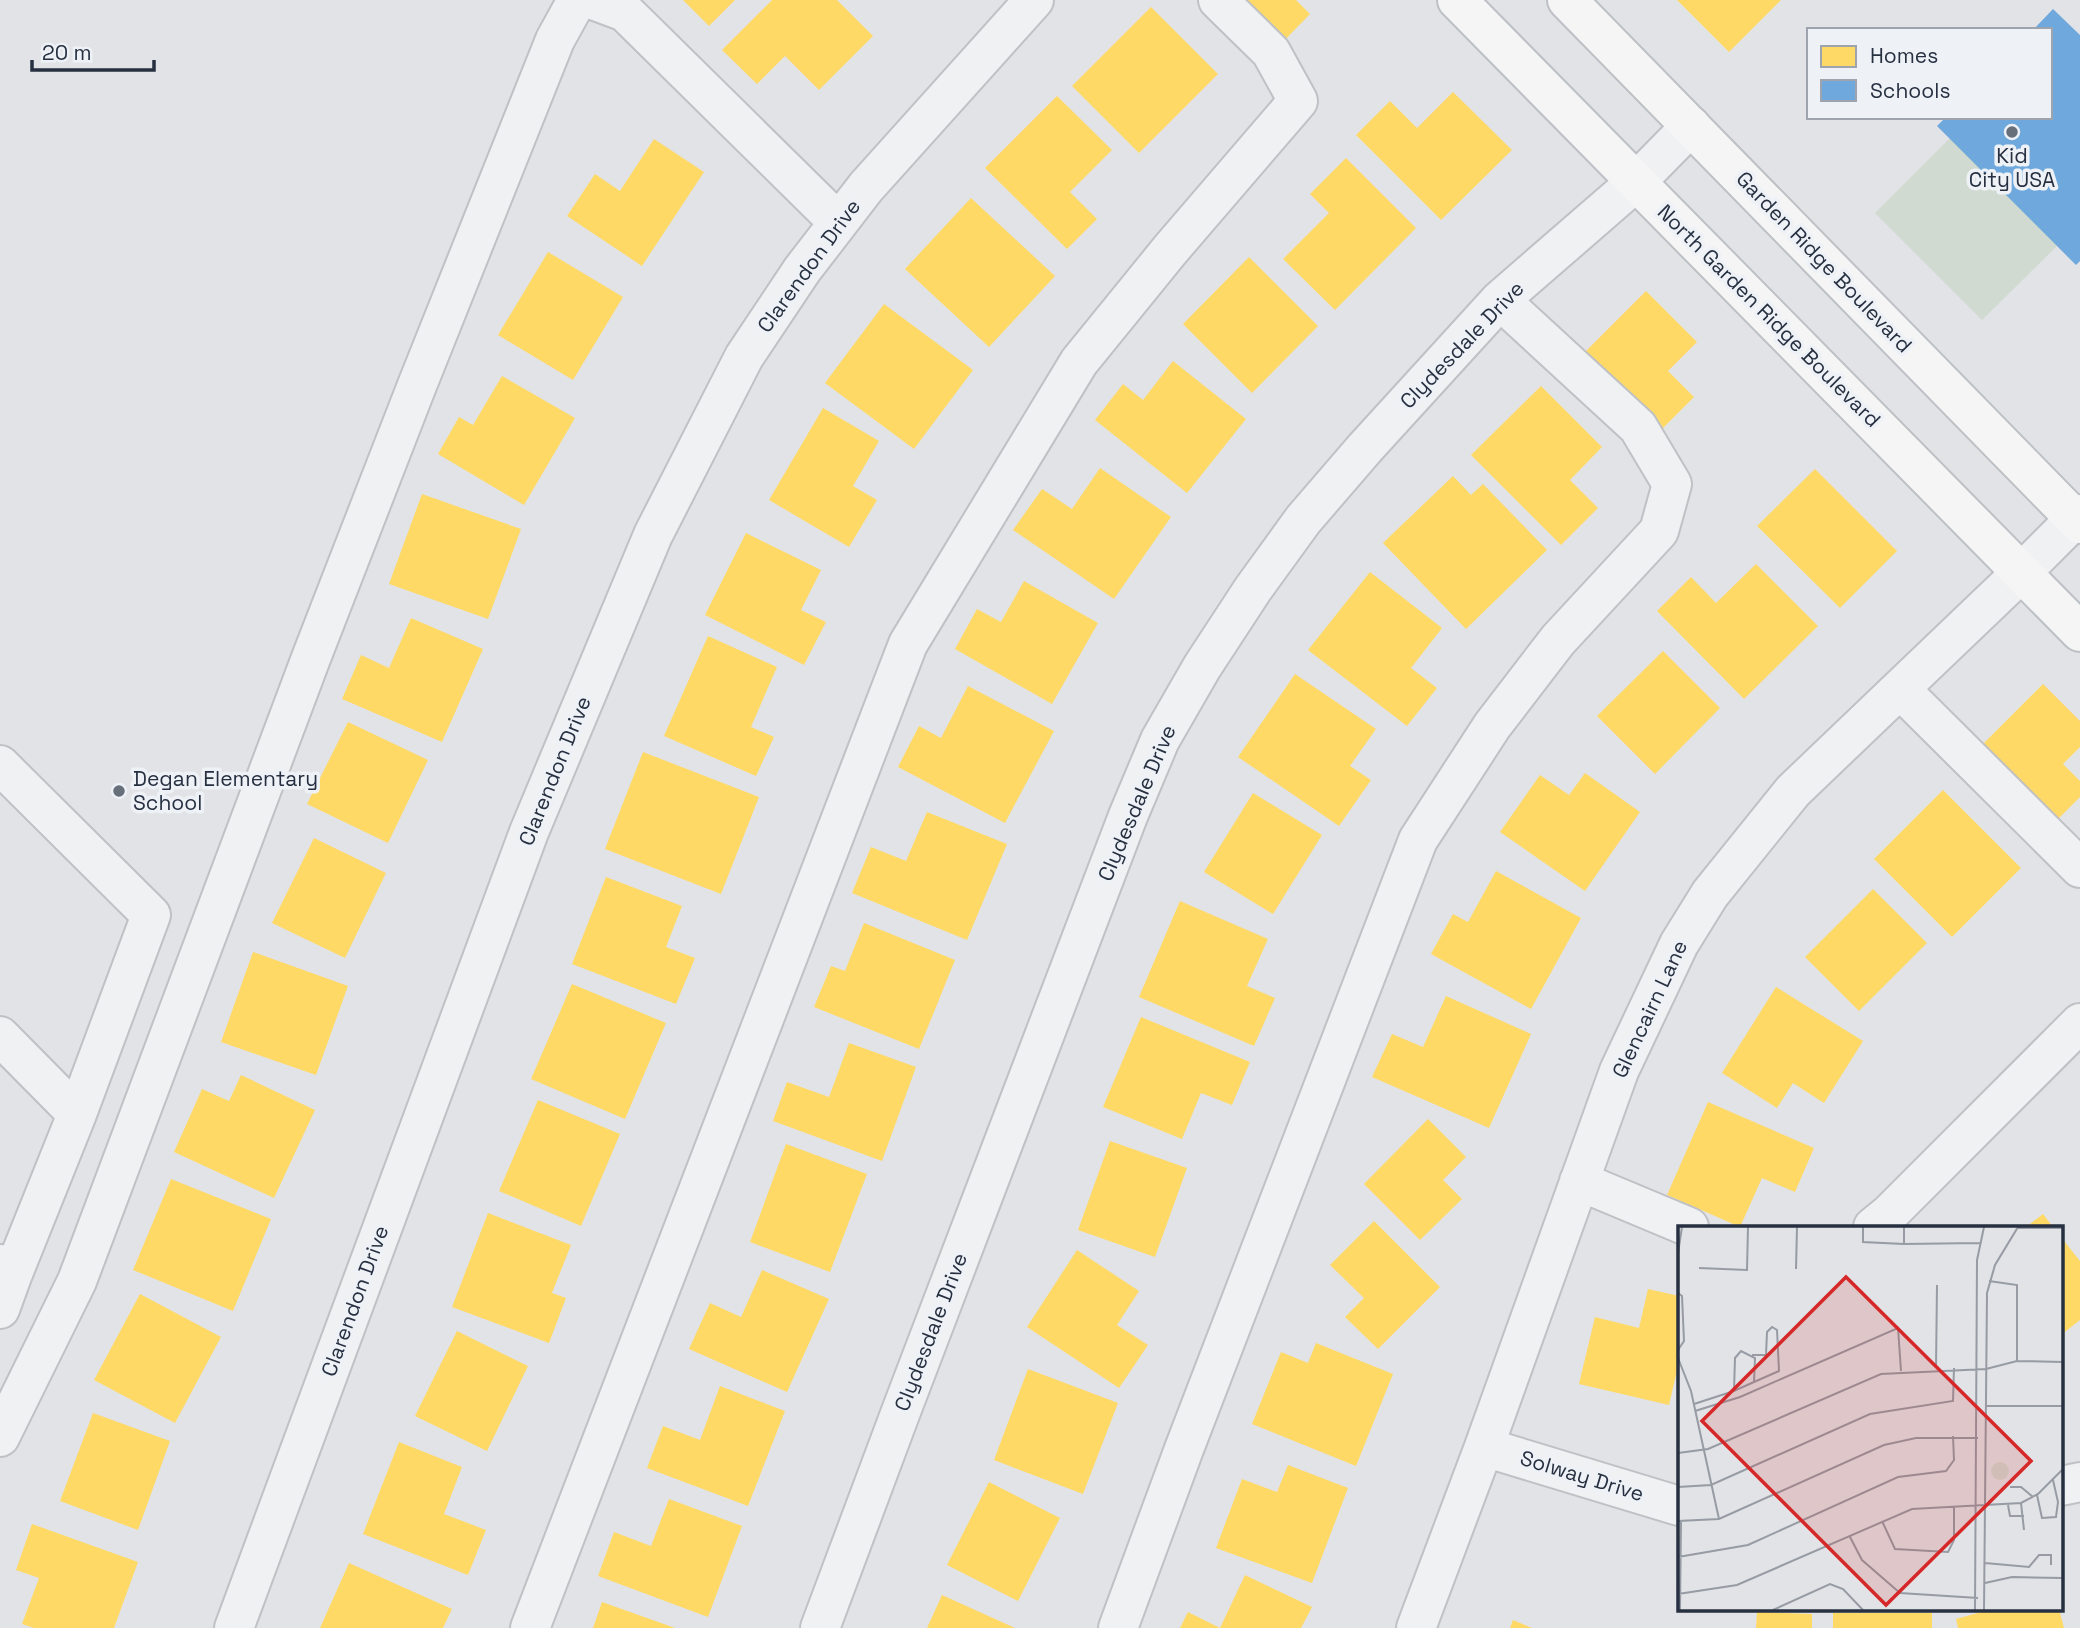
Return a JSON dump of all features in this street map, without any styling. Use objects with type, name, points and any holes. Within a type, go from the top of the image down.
[{"type":"main road","name":"North Garden Ridge Boulevard","points":[[1457,0],[2080,632]]},
{"type":"main road","name":"Garden Ridge Boulevard","points":[[1567,0],[2078,519]]},
{"type":"street","points":[[0,1437],[77,1281],[311,658],[411,401],[555,40],[577,0]]},
{"type":"street","points":[[593,0],[625,12],[838,222]]},
{"type":"street","points":[[530,1628],[908,643],[1079,362],[1170,250],[1298,101],[1270,52],[1218,0]]},
{"type":"street","name":"Clarendon Drive","points":[[234,1628],[529,832],[653,535],[744,357],[802,270],[866,187],[1022,4]]},
{"type":"street","name":"Clydesdale Drive","points":[[820,1628],[1123,830],[1160,740],[1202,667],[1253,589],[1303,520],[1365,448],[1500,300],[1636,182],[1691,127]]},
{"type":"street","points":[[1118,1628],[1418,840],[1492,726],[1558,640],[1659,531],[1672,484],[1638,426],[1500,300]]},
{"type":"street","name":"Glencairn Lane","points":[[1416,1628],[1619,1071],[1679,944],[1710,894],[1793,791],[2078,519]]},
{"type":"street","points":[[1900,689],[2080,868]]},
{"type":"street","points":[[4,1283],[76,1114],[150,915],[6,782]]},
{"type":"street","points":[[1874,1226],[2080,1023]]},
{"type":"street","points":[[0,1036],[76,1114]]},
{"type":"street","points":[[1579,1181],[1687,1226]]},
{"type":"street","name":"Solway Drive","points":[[1484,1447],[1678,1506]]},
{"type":"street","points":[[2062,1486],[2080,1482]]},
{"type":"shaded area","points":[[1950,138],[2057,246],[1982,320],[1875,213]]},
{"type":"building: Homes","points":[[683,0],[735,0],[709,26]]},
{"type":"building: Homes","points":[[772,0],[837,0],[873,36],[819,90],[785,56],[757,84],[722,50]]},
{"type":"building: Homes","points":[[1227,0],[1296,0],[1310,14],[1276,49]]},
{"type":"building: Homes","points":[[1677,0],[1781,0],[1729,52]]},
{"type":"building: Homes","points":[[1151,7],[1218,74],[1139,153],[1072,86]]},
{"type":"building: Homes","points":[[1453,92],[1512,150],[1441,220],[1356,135],[1390,101],[1417,128]]},
{"type":"building: Homes","points":[[1057,96],[1112,150],[1070,192],[1097,219],[1067,249],[985,168]]},
{"type":"building: Homes","points":[[654,139],[704,172],[642,266],[567,216],[595,174],[620,191]]},
{"type":"building: Homes","points":[[1346,158],[1416,228],[1335,310],[1283,259],[1329,213],[1310,194]]},
{"type":"building: Homes","points":[[971,198],[1055,276],[989,347],[905,269]]},
{"type":"building: Homes","points":[[548,252],[623,297],[573,380],[498,335]]},
{"type":"building: Homes","points":[[1249,257],[1318,326],[1252,393],[1183,324]]},
{"type":"building: Homes","points":[[1646,291],[1697,342],[1668,371],[1694,397],[1659,432],[1582,355]]},
{"type":"building: Homes","points":[[884,304],[973,370],[914,449],[825,383]]},
{"type":"building: Homes","points":[[1173,361],[1246,419],[1187,493],[1095,420],[1123,384],[1143,400]]},
{"type":"building: Homes","points":[[502,376],[575,418],[524,505],[438,454],[459,417],[473,425]]},
{"type":"building: Homes","points":[[1541,386],[1602,447],[1570,480],[1598,508],[1561,545],[1471,455]]},
{"type":"building: Homes","points":[[823,408],[879,441],[853,486],[877,500],[849,547],[769,500]]},
{"type":"building: Homes","points":[[1100,468],[1171,517],[1114,599],[1013,530],[1042,489],[1072,509]]},
{"type":"building: Homes","points":[[1815,469],[1897,551],[1840,608],[1757,526]]},
{"type":"building: Homes","points":[[1453,476],[1471,495],[1483,484],[1547,550],[1466,629],[1383,543]]},
{"type":"building: Homes","points":[[422,494],[521,529],[488,619],[389,584]]},
{"type":"building: Homes","points":[[746,533],[821,570],[801,610],[826,622],[804,665],[705,615]]},
{"type":"building: Homes","points":[[1756,564],[1818,626],[1744,699],[1657,611],[1691,577],[1716,603]]},
{"type":"building: Homes","points":[[1370,572],[1442,628],[1411,668],[1437,688],[1407,726],[1308,650]]},
{"type":"building: Homes","points":[[1024,581],[1098,623],[1052,704],[955,649],[977,609],[1001,622]]},
{"type":"building: Homes","points":[[411,618],[483,649],[442,742],[342,699],[361,655],[389,668]]},
{"type":"building: Homes","points":[[708,636],[777,667],[751,727],[774,737],[756,776],[664,736]]},
{"type":"building: Homes","points":[[1663,651],[1720,708],[1655,774],[1597,716]]},
{"type":"building: Homes","points":[[1295,674],[1376,729],[1350,766],[1371,780],[1339,826],[1238,757]]},
{"type":"building: Homes","points":[[2043,684],[2080,721],[2080,747],[2063,764],[2080,781],[2080,797],[2054,823],[1979,748]]},
{"type":"building: Homes","points":[[968,686],[1054,731],[1005,823],[898,767],[919,726],[941,738]]},
{"type":"building: Homes","points":[[348,722],[428,760],[388,843],[307,804]]},
{"type":"building: Homes","points":[[643,752],[759,797],[721,894],[605,849]]},
{"type":"building: Homes","points":[[1585,773],[1640,812],[1585,891],[1500,832],[1540,775],[1569,795]]},
{"type":"building: Homes","points":[[1943,790],[2021,868],[1952,937],[1874,859]]},
{"type":"building: Homes","points":[[1253,793],[1322,835],[1273,914],[1204,872]]},
{"type":"building: Homes","points":[[927,812],[1007,844],[967,940],[852,893],[871,847],[906,861]]},
{"type":"building: Homes","points":[[314,838],[386,873],[345,958],[272,923]]},
{"type":"building: Homes","points":[[1496,871],[1581,918],[1531,1009],[1431,954],[1453,914],[1468,922]]},
{"type":"building: Homes","points":[[606,877],[682,906],[666,947],[695,958],[676,1004],[572,964]]},
{"type":"building: Homes","points":[[1873,889],[1927,943],[1859,1011],[1805,957]]},
{"type":"building: Homes","points":[[1180,901],[1268,939],[1247,986],[1275,998],[1254,1046],[1139,997]]},
{"type":"building: Homes","points":[[864,923],[955,960],[919,1049],[814,1007],[831,966],[845,971]]},
{"type":"building: Homes","points":[[253,952],[348,986],[316,1075],[221,1042]]},
{"type":"building: Homes","points":[[572,984],[666,1023],[625,1119],[531,1079]]},
{"type":"building: Homes","points":[[1776,987],[1863,1041],[1824,1103],[1793,1083],[1777,1108],[1722,1073]]},
{"type":"building: Homes","points":[[1446,996],[1531,1034],[1489,1128],[1372,1077],[1392,1034],[1423,1047]]},
{"type":"building: Homes","points":[[1141,1017],[1250,1062],[1232,1105],[1201,1093],[1182,1139],[1103,1107]]},
{"type":"building: Homes","points":[[849,1043],[916,1067],[882,1161],[773,1121],[787,1082],[829,1097]]},
{"type":"building: Homes","points":[[241,1075],[315,1110],[274,1198],[174,1152],[202,1089],[229,1101]]},
{"type":"building: Homes","points":[[538,1100],[620,1134],[581,1226],[499,1191]]},
{"type":"building: Homes","points":[[1708,1102],[1814,1148],[1795,1192],[1762,1178],[1740,1226],[1667,1195]]},
{"type":"building: Homes","points":[[1428,1119],[1466,1157],[1443,1180],[1462,1199],[1420,1240],[1364,1184]]},
{"type":"building: Homes","points":[[1110,1141],[1187,1168],[1155,1257],[1078,1230]]},
{"type":"building: Homes","points":[[786,1144],[867,1174],[830,1272],[750,1242]]},
{"type":"building: Homes","points":[[171,1179],[271,1219],[233,1311],[133,1270]]},
{"type":"building: Homes","points":[[488,1213],[571,1245],[552,1293],[566,1298],[549,1343],[452,1307]]},
{"type":"building: Homes","points":[[2043,1214],[2052,1226],[2027,1226]]},
{"type":"building: Homes","points":[[1374,1221],[1440,1287],[1378,1349],[1345,1317],[1364,1298],[1330,1265]]},
{"type":"building: Homes","points":[[2062,1238],[2080,1261],[2080,1320],[2062,1334]]},
{"type":"building: Homes","points":[[1077,1250],[1139,1291],[1117,1325],[1148,1345],[1119,1388],[1027,1327]]},
{"type":"building: Homes","points":[[762,1270],[829,1299],[787,1392],[689,1349],[710,1303],[741,1317]]},
{"type":"building: Homes","points":[[1648,1289],[1678,1296],[1678,1366],[1669,1405],[1579,1384],[1595,1317],[1639,1328]]},
{"type":"building: Homes","points":[[140,1294],[221,1337],[175,1423],[94,1380]]},
{"type":"building: Homes","points":[[457,1331],[528,1366],[487,1451],[415,1416]]},
{"type":"building: Homes","points":[[1316,1343],[1393,1374],[1356,1466],[1252,1424],[1281,1352],[1308,1363]]},
{"type":"building: Homes","points":[[1028,1369],[1118,1403],[1083,1494],[994,1460]]},
{"type":"building: Homes","points":[[720,1386],[785,1411],[748,1506],[647,1468],[663,1426],[700,1440]]},
{"type":"building: Homes","points":[[93,1413],[170,1441],[138,1530],[60,1501]]},
{"type":"building: Homes","points":[[399,1442],[462,1467],[444,1514],[486,1530],[468,1575],[363,1534]]},
{"type":"building: Homes","points":[[1288,1465],[1348,1488],[1312,1583],[1216,1548],[1242,1479],[1277,1492]]},
{"type":"building: Homes","points":[[989,1482],[1060,1518],[1018,1601],[947,1565]]},
{"type":"building: Homes","points":[[669,1499],[742,1526],[708,1617],[598,1576],[614,1532],[651,1546]]},
{"type":"building: Homes","points":[[32,1524],[138,1562],[114,1628],[34,1628],[22,1624],[39,1578],[16,1570]]},
{"type":"building: Homes","points":[[349,1563],[452,1609],[443,1628],[320,1628]]},
{"type":"building: Homes","points":[[1245,1575],[1312,1607],[1301,1628],[1220,1628]]},
{"type":"building: Homes","points":[[942,1595],[1015,1628],[927,1628]]},
{"type":"building: Homes","points":[[602,1602],[675,1628],[593,1628]]},
{"type":"building: Homes","points":[[1988,1610],[2059,1610],[2064,1628],[1958,1628],[1956,1619]]},
{"type":"building: Homes","points":[[1188,1612],[1220,1628],[1180,1628]]},
{"type":"building: Homes","points":[[1757,1612],[1812,1614],[1812,1628],[1756,1628]]},
{"type":"building: Homes","points":[[1833,1613],[1932,1613],[1932,1628],[1833,1628]]},
{"type":"building: Homes","points":[[1513,1620],[1532,1628],[1510,1628]]},
{"type":"building: Schools","name":"Kid City USA","points":[[2053,9],[2080,35],[2080,261],[2076,265],[1937,126],[1944,119],[2052,119],[2052,28],[2035,28]]},
{"type":"place","name":"Kid City USA","points":[[2012,132]]},
{"type":"place","name":"Degan Elementary School","points":[[119,791]]}]
